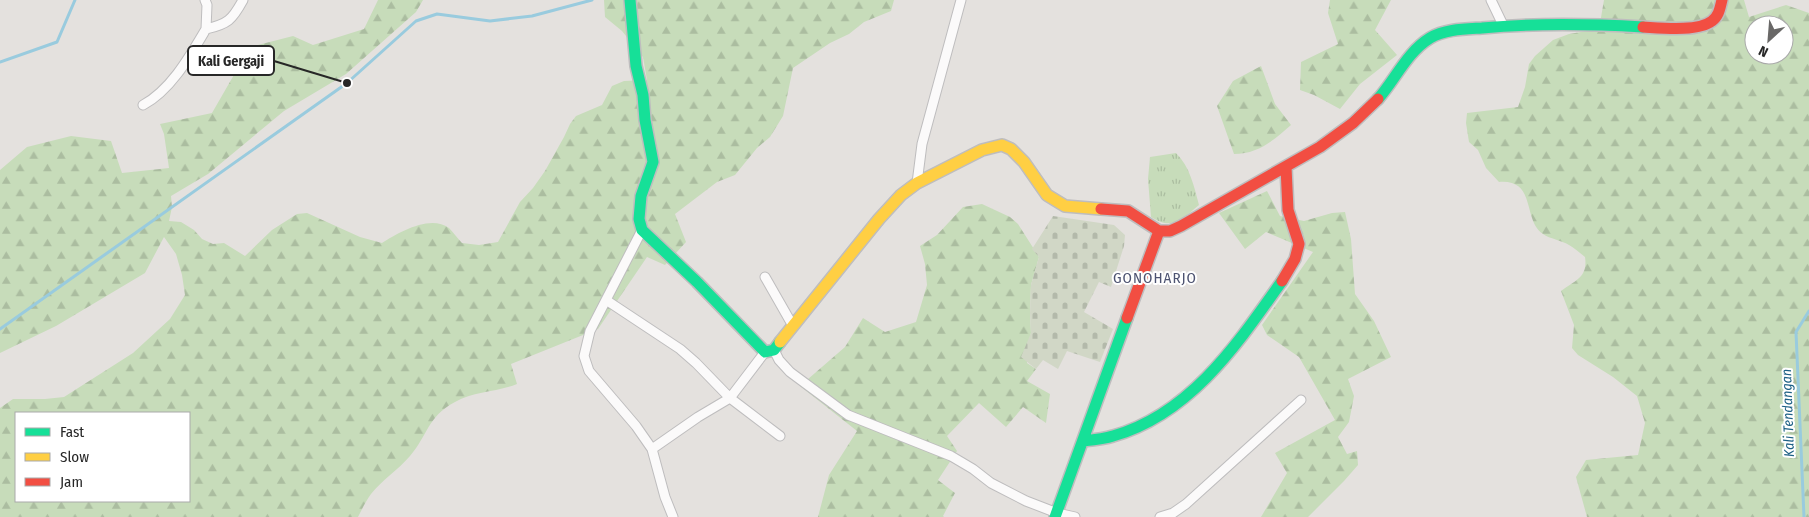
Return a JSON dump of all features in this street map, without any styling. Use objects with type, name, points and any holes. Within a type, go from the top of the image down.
[{"type":"street","points":[[143,105],[156,96],[177,73],[206,29],[207,6],[205,0]]},
{"type":"street","points":[[206,29],[227,23],[243,0]]},
{"type":"street","points":[[630,0],[636,66],[643,95],[645,120],[653,162],[641,196],[639,219],[642,230],[790,372],[848,415],[951,456],[1006,492],[1056,515],[1075,517]]},
{"type":"street","points":[[916,183],[924,136],[960,0]]},
{"type":"street","points":[[1491,0],[1503,25]]},
{"type":"street","points":[[652,450],[698,417],[730,398],[769,351],[794,326],[880,218],[901,195],[916,183],[982,150],[1002,145],[1011,149],[1018,154],[1040,186],[1056,201],[1074,208],[1128,211],[1159,231],[1164,232],[1181,226],[1286,167],[1321,147],[1347,129],[1381,96],[1410,54],[1434,35],[1449,31],[1503,25],[1604,25],[1685,28],[1709,24],[1720,12],[1722,0]]},
{"type":"street","points":[[1083,441],[1099,441],[1124,434],[1154,420],[1208,376],[1261,314],[1296,259],[1299,248],[1300,240],[1289,214],[1286,167]]},
{"type":"street","points":[[642,230],[590,331],[584,356],[586,364],[596,379],[636,426],[652,450],[665,497],[673,517]]},
{"type":"street","points":[[1056,515],[1159,231]]},
{"type":"street","points":[[765,277],[794,326]]},
{"type":"street","points":[[606,300],[680,350],[696,363],[730,398],[780,436]]},
{"type":"street","points":[[1160,517],[1173,513],[1186,504],[1301,400]]},
{"type":"green space","points":[[378,0],[423,0],[416,12],[346,74],[284,111],[208,174],[171,196],[172,207],[169,221],[181,222],[194,230],[202,239],[213,244],[224,243],[245,256],[272,230],[297,214],[307,213],[360,237],[382,243],[414,226],[433,223],[449,228],[462,243],[479,245],[498,242],[520,202],[545,171],[576,116],[602,105],[612,86],[624,81],[647,80],[643,57],[622,31],[605,17],[604,0],[894,0],[891,11],[864,22],[849,34],[830,43],[793,68],[783,116],[770,137],[757,148],[735,175],[717,182],[675,214],[686,242],[665,265],[647,257],[598,329],[511,364],[517,384],[462,398],[446,408],[433,420],[410,456],[371,494],[358,517],[0,517],[0,408],[13,399],[64,397],[133,353],[170,319],[185,295],[176,254],[164,237],[145,273],[56,326],[0,353],[0,170],[27,147],[71,136],[111,141],[122,173],[169,168],[164,134],[160,124],[212,113],[250,47],[293,36],[313,45],[364,29]]},
{"type":"green space","points":[[1330,0],[1391,0],[1375,30],[1397,55],[1360,84],[1340,109],[1300,90],[1301,62],[1338,44],[1328,13]]},
{"type":"green space","points":[[1604,0],[1744,0],[1748,15],[1744,15],[1744,65],[1794,65],[1794,15],[1755,15],[1786,5],[1809,13],[1809,517],[1587,517],[1576,477],[1586,460],[1638,455],[1645,423],[1637,396],[1613,377],[1578,355],[1572,348],[1574,325],[1561,291],[1583,274],[1585,257],[1566,243],[1546,236],[1537,228],[1524,193],[1519,187],[1511,183],[1499,182],[1486,168],[1478,150],[1469,142],[1466,123],[1467,113],[1518,107],[1525,87],[1529,64],[1553,40],[1569,34],[1599,29]]},
{"type":"green space","points":[[1261,66],[1275,104],[1291,125],[1272,141],[1258,149],[1251,152],[1234,154],[1217,106],[1233,81]]},
{"type":"green space","points":[[1176,153],[1185,164],[1199,205],[1177,222],[1165,223],[1151,217],[1148,179],[1150,157]]},
{"type":"green space","points":[[1267,191],[1280,216],[1304,221],[1332,213],[1345,212],[1351,239],[1355,294],[1374,321],[1391,357],[1348,379],[1354,396],[1349,422],[1338,437],[1347,454],[1357,451],[1358,465],[1308,517],[1261,517],[1287,473],[1275,453],[1335,420],[1299,357],[1267,335],[1262,325],[1313,252],[1266,232],[1245,249],[1219,213]]},
{"type":"green space","points":[[982,204],[1010,217],[1018,224],[1039,257],[1031,285],[1031,333],[1027,363],[1036,369],[1027,381],[1050,394],[1046,423],[1023,407],[1006,427],[979,403],[947,436],[957,451],[938,480],[955,493],[944,517],[818,517],[829,475],[857,431],[800,386],[845,347],[863,318],[885,332],[916,322],[927,285],[925,264],[920,246],[937,235],[963,207]]},
{"type":"green space","points":[[1053,216],[1114,225],[1125,235],[1124,246],[1111,287],[1099,282],[1084,312],[1113,329],[1100,362],[1067,351],[1058,369],[1043,360],[1036,369],[1021,357],[1031,333],[1031,285],[1039,257],[1032,249]]},
{"type":"waterway","points":[[0,62],[57,42],[75,0]]},
{"type":"waterway","points":[[0,329],[347,83],[416,21],[437,14],[490,21],[532,16],[592,0]]},
{"type":"waterway","name":"Kali Tendangan","points":[[1804,517],[1796,332],[1809,311]]},
{"type":"traffic: fast","points":[[630,0],[636,66],[643,95],[645,120],[653,162],[641,196],[639,219],[642,230],[697,282],[765,352],[774,350],[780,342]]},
{"type":"traffic: fast","points":[[1378,99],[1408,58],[1422,44],[1436,35],[1449,31],[1502,26],[1542,25],[1643,27]]},
{"type":"traffic: fast","points":[[1083,441],[1110,437],[1141,426],[1189,394],[1230,351],[1282,281]]},
{"type":"traffic: fast","points":[[1055,517],[1127,318]]},
{"type":"traffic: slow","points":[[780,342],[879,219],[901,195],[917,183],[982,150],[1002,145],[1011,149],[1024,162],[1047,195],[1065,206],[1101,209]]},
{"type":"traffic: jam","points":[[1643,27],[1698,27],[1712,21],[1716,17],[1722,0]]},
{"type":"traffic: jam","points":[[1127,318],[1159,231],[1170,231],[1181,226],[1320,147],[1353,123],[1378,99]]},
{"type":"traffic: jam","points":[[1282,281],[1295,259],[1299,244],[1288,210],[1286,167]]},
{"type":"traffic: jam","points":[[1101,209],[1128,211],[1159,231]]},
{"type":"place","name":"Kali Gergaji","points":[[347,83]]},
{"type":"district","name":"GONOHARJO","points":[[1155,278]]}]
